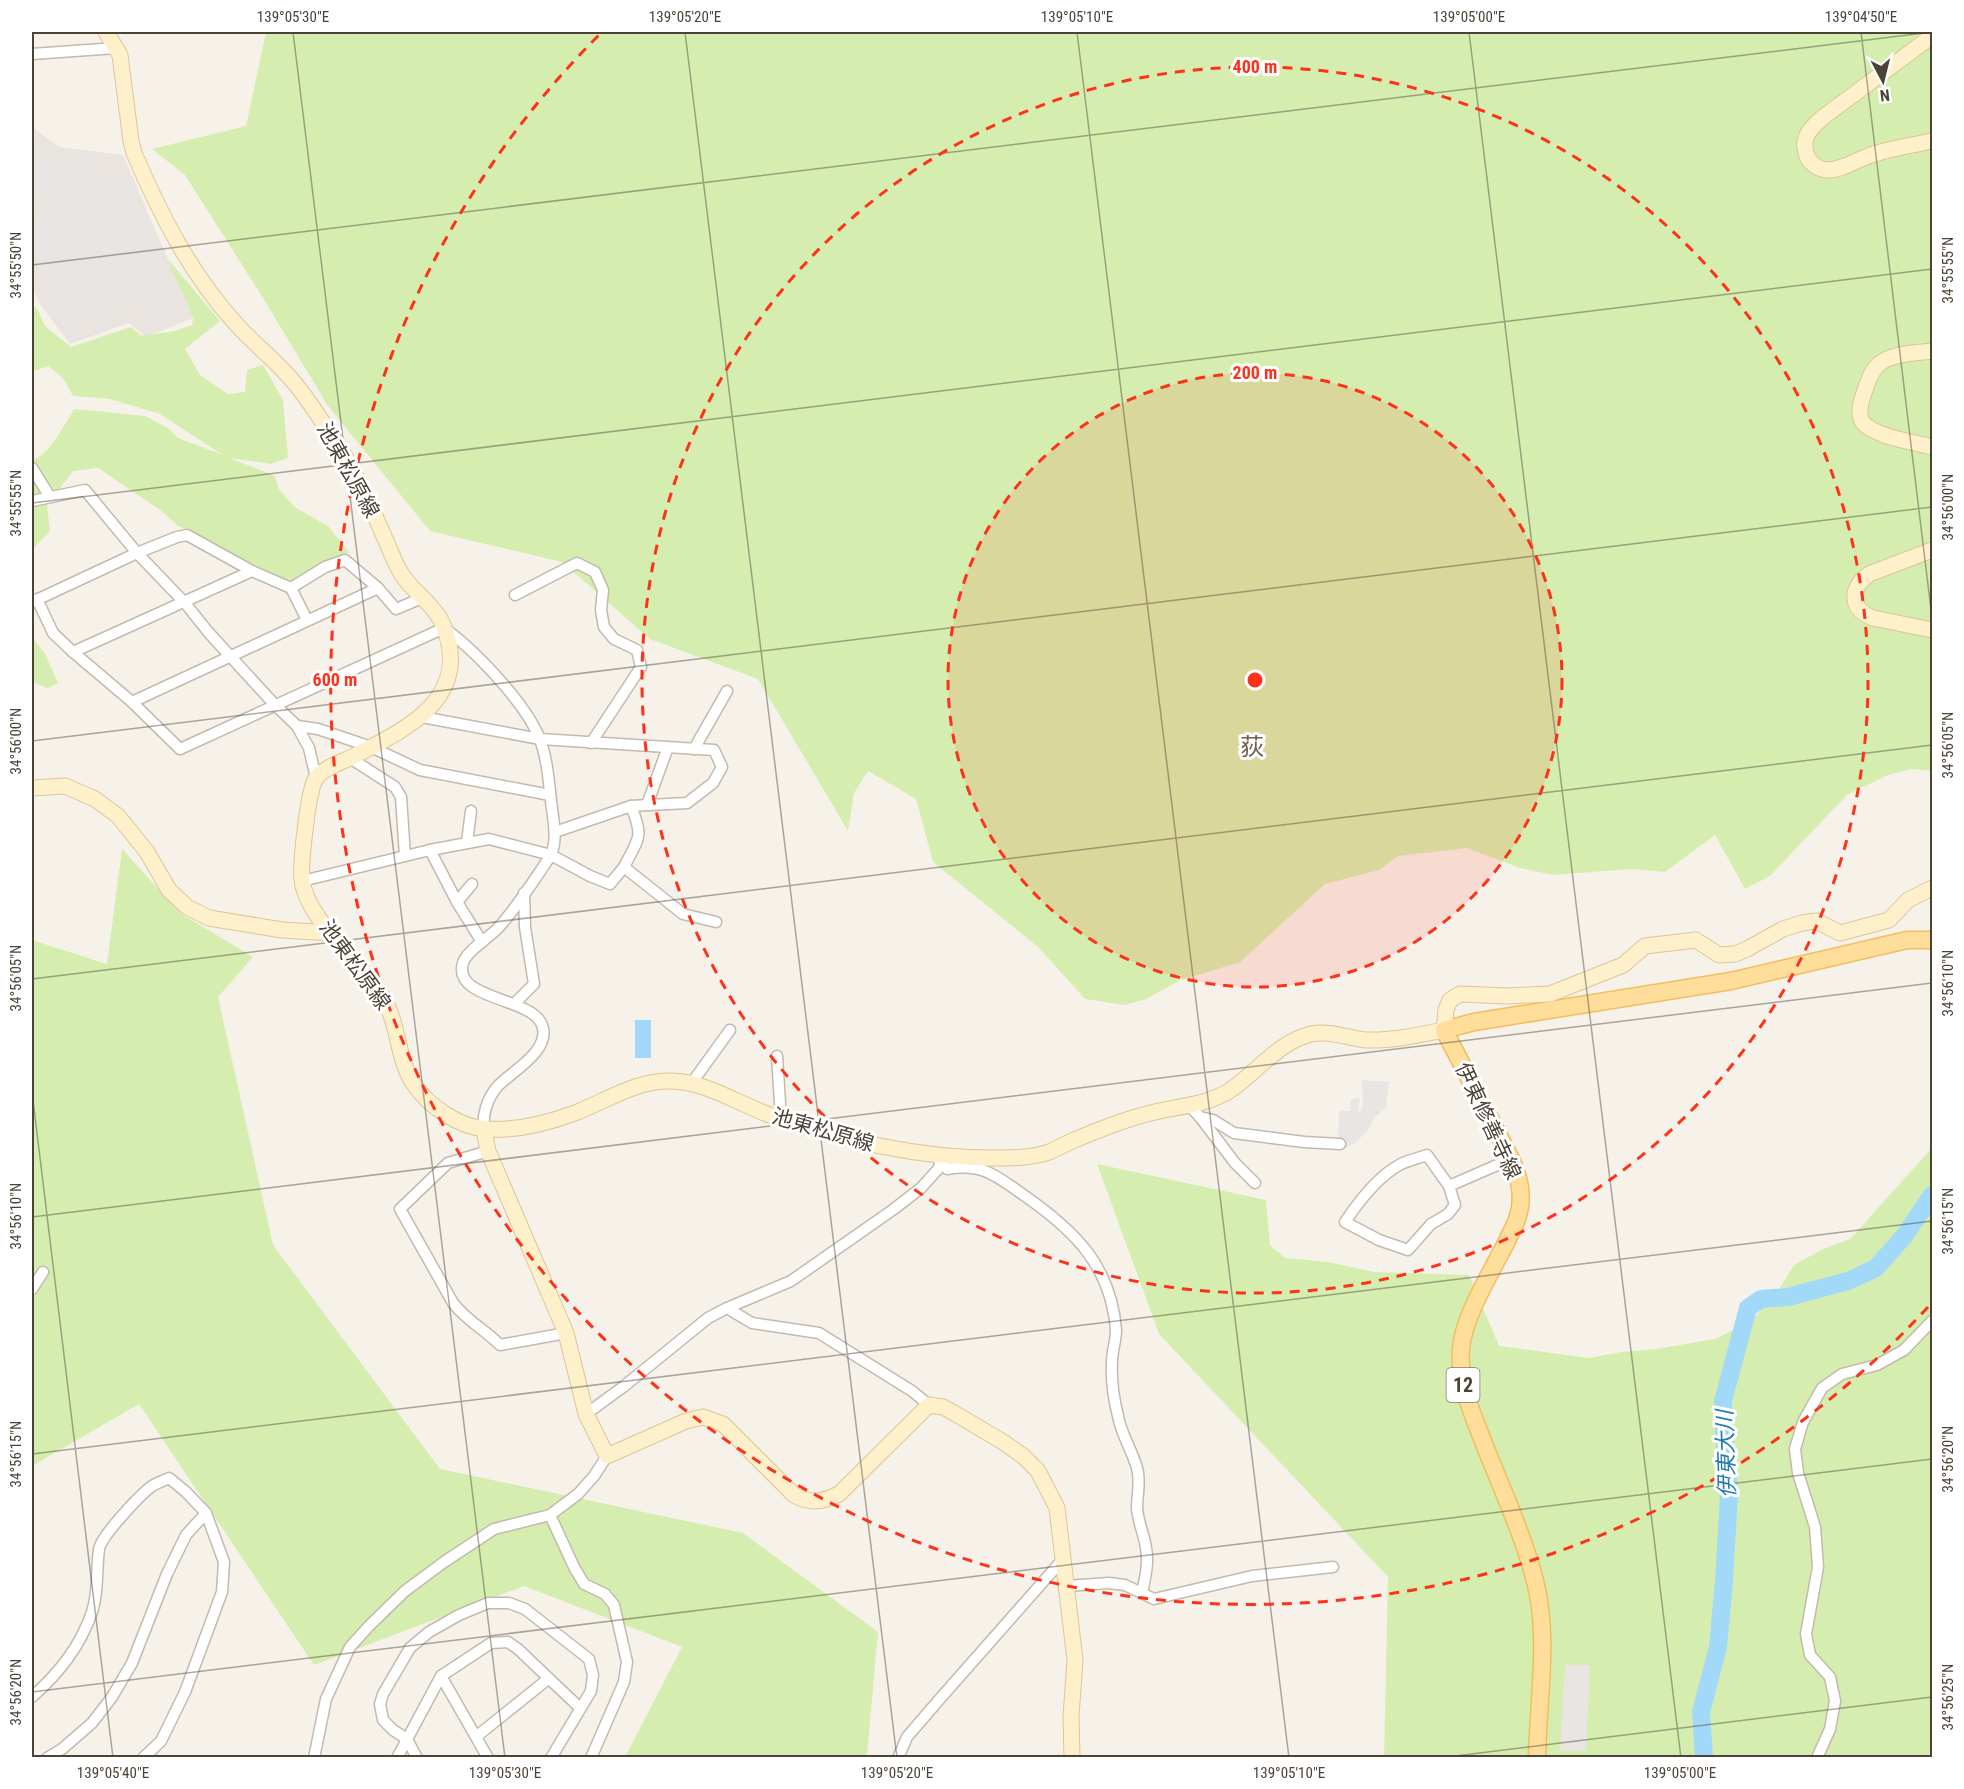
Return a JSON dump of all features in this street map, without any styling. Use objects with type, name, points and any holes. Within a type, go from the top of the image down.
[{"type":"main road","points":[[1444,1030],[1474,1022],[1731,981],[1907,940],[1932,940]]},
{"type":"main road","name":"伊東修善寺線","points":[[1444,1030],[1517,1171],[1521,1194],[1518,1216],[1467,1323],[1461,1349],[1462,1382],[1469,1406],[1523,1542],[1535,1579],[1543,1654],[1537,1758]]},
{"type":"street","name":"池東松原線","points":[[106,32],[116,48],[122,72],[134,153],[170,231],[217,301],[238,327],[295,383],[338,444],[356,477],[400,572],[436,613],[444,628],[449,669],[439,697],[422,717],[371,747],[326,769],[316,778],[310,796],[303,851],[302,881],[313,909],[386,1001],[402,1056],[414,1085],[428,1101],[450,1116],[484,1130],[531,1126],[574,1113],[634,1086],[667,1080],[691,1084],[781,1119],[888,1149],[941,1156],[1024,1157],[1049,1152],[1135,1117],[1169,1107],[1204,1103],[1229,1091],[1284,1046],[1308,1035],[1320,1033],[1372,1040],[1403,1038],[1444,1030]]},
{"type":"street","points":[[1932,36],[1821,118],[1808,131],[1804,141],[1808,159],[1815,166],[1824,170],[1884,151],[1932,141]]},
{"type":"street","points":[[32,54],[116,48]]},
{"type":"street","points":[[1932,351],[1908,354],[1881,362],[1868,381],[1861,400],[1860,414],[1862,421],[1870,428],[1932,447]]},
{"type":"street","points":[[32,468],[50,497]]},
{"type":"street","points":[[32,501],[85,490],[137,553],[185,603],[275,705],[297,726],[309,748],[316,778]]},
{"type":"street","points":[[307,620],[291,588],[252,571],[187,535],[137,553],[34,601],[53,633],[132,702],[180,750],[444,628],[488,668],[532,722],[540,739],[550,795],[555,832],[551,855],[498,928],[464,959],[462,969],[466,980],[484,994],[530,1011],[539,1019],[544,1032],[540,1046],[534,1054],[497,1087],[492,1095],[485,1109],[484,1130],[488,1151],[566,1333],[586,1414],[607,1456]]},
{"type":"street","points":[[1932,550],[1869,574],[1860,580],[1855,590],[1858,608],[1864,615],[1932,630]]},
{"type":"street","points":[[291,588],[325,567],[345,560],[378,588],[396,609],[422,598]]},
{"type":"street","points":[[515,595],[577,563],[595,572],[603,590],[601,610],[604,627],[614,639],[637,650],[641,667],[591,742]]},
{"type":"street","points":[[73,652],[252,571]]},
{"type":"street","points":[[132,702],[378,588]]},
{"type":"street","points":[[694,749],[727,691]]},
{"type":"street","points":[[422,717],[540,739],[714,750],[722,767],[713,783],[687,803],[631,806],[555,832]]},
{"type":"street","points":[[297,726],[318,729],[371,747],[420,770],[550,795]]},
{"type":"street","points":[[647,805],[668,747]]},
{"type":"street","points":[[350,758],[394,787],[401,797],[405,856]]},
{"type":"street","points":[[32,788],[65,786],[95,799],[110,810],[118,816],[147,852],[169,891],[188,907],[209,918],[282,930],[331,933]]},
{"type":"street","points":[[302,881],[430,850],[489,839],[551,855],[610,885],[624,867],[639,837],[640,828],[631,806]]},
{"type":"street","points":[[467,842],[471,811]]},
{"type":"street","points":[[430,850],[457,902],[482,942]]},
{"type":"street","points":[[624,867],[683,914],[716,922]]},
{"type":"street","points":[[457,902],[472,884]]},
{"type":"street","points":[[1444,1030],[1446,1010],[1450,1000],[1460,994],[1507,996],[1550,994],[1623,965],[1646,946],[1696,940],[1719,955],[1735,954],[1747,950],[1783,929],[1802,923],[1816,921],[1840,933],[1889,920],[1908,900],[1932,888]]},
{"type":"street","points":[[514,1004],[534,984],[525,927],[524,892]]},
{"type":"street","points":[[691,1084],[730,1030]]},
{"type":"street","points":[[777,1056],[781,1119]]},
{"type":"street","points":[[1189,1105],[1235,1163],[1255,1183]]},
{"type":"street","points":[[1200,1117],[1212,1120],[1234,1133],[1247,1136],[1340,1144]]},
{"type":"street","points":[[488,1151],[448,1163],[400,1209],[461,1314],[500,1345],[566,1333]]},
{"type":"street","points":[[1428,1155],[1449,1186],[1455,1205],[1448,1214],[1431,1224],[1408,1250],[1379,1240],[1345,1222],[1383,1177],[1400,1164],[1428,1155]]},
{"type":"street","points":[[586,1414],[708,1318],[791,1281],[894,1209],[921,1188],[939,1168],[941,1156]]},
{"type":"street","points":[[941,1156],[947,1169],[989,1171],[1040,1207],[1067,1229],[1086,1249],[1102,1272],[1108,1286],[1116,1331],[1112,1363],[1118,1417],[1137,1468],[1140,1484],[1137,1505],[1138,1520],[1146,1548],[1147,1567],[1142,1593]]},
{"type":"street","points":[[1449,1186],[1511,1159]]},
{"type":"street","points":[[32,1289],[43,1272]]},
{"type":"street","points":[[727,1308],[752,1323],[819,1333],[912,1391],[929,1405],[943,1407],[1003,1442],[1023,1456],[1038,1471],[1057,1508],[1064,1558],[1075,1660],[1071,1716],[1072,1758]]},
{"type":"street","points":[[1817,1758],[1830,1729],[1835,1701],[1830,1677],[1810,1654],[1806,1634],[1818,1567],[1815,1527],[1798,1473],[1795,1449],[1803,1422],[1822,1388],[1842,1374],[1876,1365],[1904,1350],[1932,1321]]},
{"type":"street","points":[[314,1758],[326,1699],[350,1647],[369,1626],[405,1591],[494,1529],[550,1515],[578,1494],[607,1456],[686,1421],[703,1417],[723,1424],[795,1495],[807,1502],[824,1501],[839,1494],[929,1405]]},
{"type":"street","points":[[32,1697],[67,1661],[81,1638],[93,1610],[98,1580],[99,1546],[118,1520],[152,1486],[169,1478],[206,1513],[224,1562],[222,1592],[185,1692],[161,1741],[143,1758]]},
{"type":"street","points":[[47,1758],[62,1749],[92,1723],[112,1697],[132,1663],[167,1574],[186,1536],[206,1513]]},
{"type":"street","points":[[550,1515],[584,1584],[605,1594],[614,1605],[627,1662],[624,1683],[591,1758]]},
{"type":"street","points":[[898,1758],[907,1737],[1064,1558]]},
{"type":"street","points":[[1067,1586],[1109,1583],[1125,1585],[1154,1599],[1252,1576],[1333,1567]]},
{"type":"street","points":[[417,1758],[407,1739],[383,1720],[380,1704],[383,1694],[410,1648],[429,1632],[459,1615],[488,1603],[509,1603],[525,1609],[588,1659],[594,1675],[591,1691],[551,1758]]},
{"type":"street","points":[[397,1758],[441,1676],[491,1644],[508,1642],[518,1649],[580,1708]]},
{"type":"street","points":[[441,1676],[488,1758]]},
{"type":"street","points":[[477,1736],[548,1679]]},
{"type":"shaded area","points":[[32,127],[59,147],[123,155],[193,318],[146,337],[129,323],[70,344],[40,304],[32,288]]},
{"type":"shaded area","points":[[32,138],[56,159],[90,154],[99,178],[32,204]]},
{"type":"shaded area","points":[[130,177],[183,312],[151,325],[141,299],[64,329],[32,247],[32,216]]},
{"type":"shaded area","points":[[1362,1080],[1389,1082],[1386,1108],[1376,1116],[1367,1131],[1355,1143],[1346,1147],[1338,1147],[1339,1111],[1350,1111],[1351,1099],[1360,1098],[1358,1112],[1360,1112],[1363,1105]]},
{"type":"shaded area","points":[[1565,1665],[1590,1665],[1586,1751],[1560,1751]]},
{"type":"green space","points":[[266,32],[1932,32],[1932,771],[1911,769],[1888,775],[1847,795],[1770,876],[1745,889],[1715,835],[1665,872],[1631,869],[1553,875],[1520,868],[1467,848],[1398,856],[1379,870],[1325,884],[1240,962],[1181,980],[1146,999],[1125,1005],[1085,999],[1038,947],[933,862],[916,799],[868,771],[854,793],[848,831],[758,679],[650,639],[562,562],[430,531],[328,406],[185,175],[152,149],[246,126]]},
{"type":"green space","points":[[167,258],[220,321],[185,349],[200,375],[228,394],[245,392],[247,370],[263,365],[283,400],[288,458],[271,464],[230,458],[275,476],[279,490],[296,508],[328,526],[349,552],[296,581],[286,579],[231,554],[177,525],[160,510],[98,468],[73,471],[47,505],[50,531],[32,550],[32,460],[38,458],[50,446],[74,409],[145,416],[168,428],[178,438],[223,455],[160,414],[110,399],[73,396],[63,378],[48,366],[32,372],[32,305],[38,310],[45,326],[71,347],[131,327],[142,336],[174,331],[192,325],[193,318]]},
{"type":"green space","points":[[32,637],[45,654],[58,683],[48,688],[32,682]]},
{"type":"green space","points":[[122,849],[180,913],[253,957],[218,997],[273,1245],[440,1469],[743,1533],[878,1632],[866,1758],[625,1757],[682,1647],[524,1586],[314,1665],[139,1404],[32,1466],[32,940],[107,964]]},
{"type":"green space","points":[[1932,1148],[1932,1757],[1384,1757],[1388,1577],[1159,1334],[1097,1164],[1266,1200],[1270,1245],[1285,1258],[1328,1262],[1374,1272],[1469,1275],[1499,1346],[1589,1358],[1715,1339],[1751,1321],[1776,1294],[1794,1265],[1823,1249],[1850,1239]]},
{"type":"water","points":[[635,1020],[651,1020],[651,1058],[635,1058]]},
{"type":"waterway","name":"伊東大川","points":[[1704,1758],[1701,1712],[1718,1647],[1729,1494],[1723,1401],[1748,1308],[1761,1299],[1788,1297],[1848,1281],[1876,1268],[1905,1235],[1932,1195]]},
{"type":"district","name":"荻","points":[[1252,747]]}]
